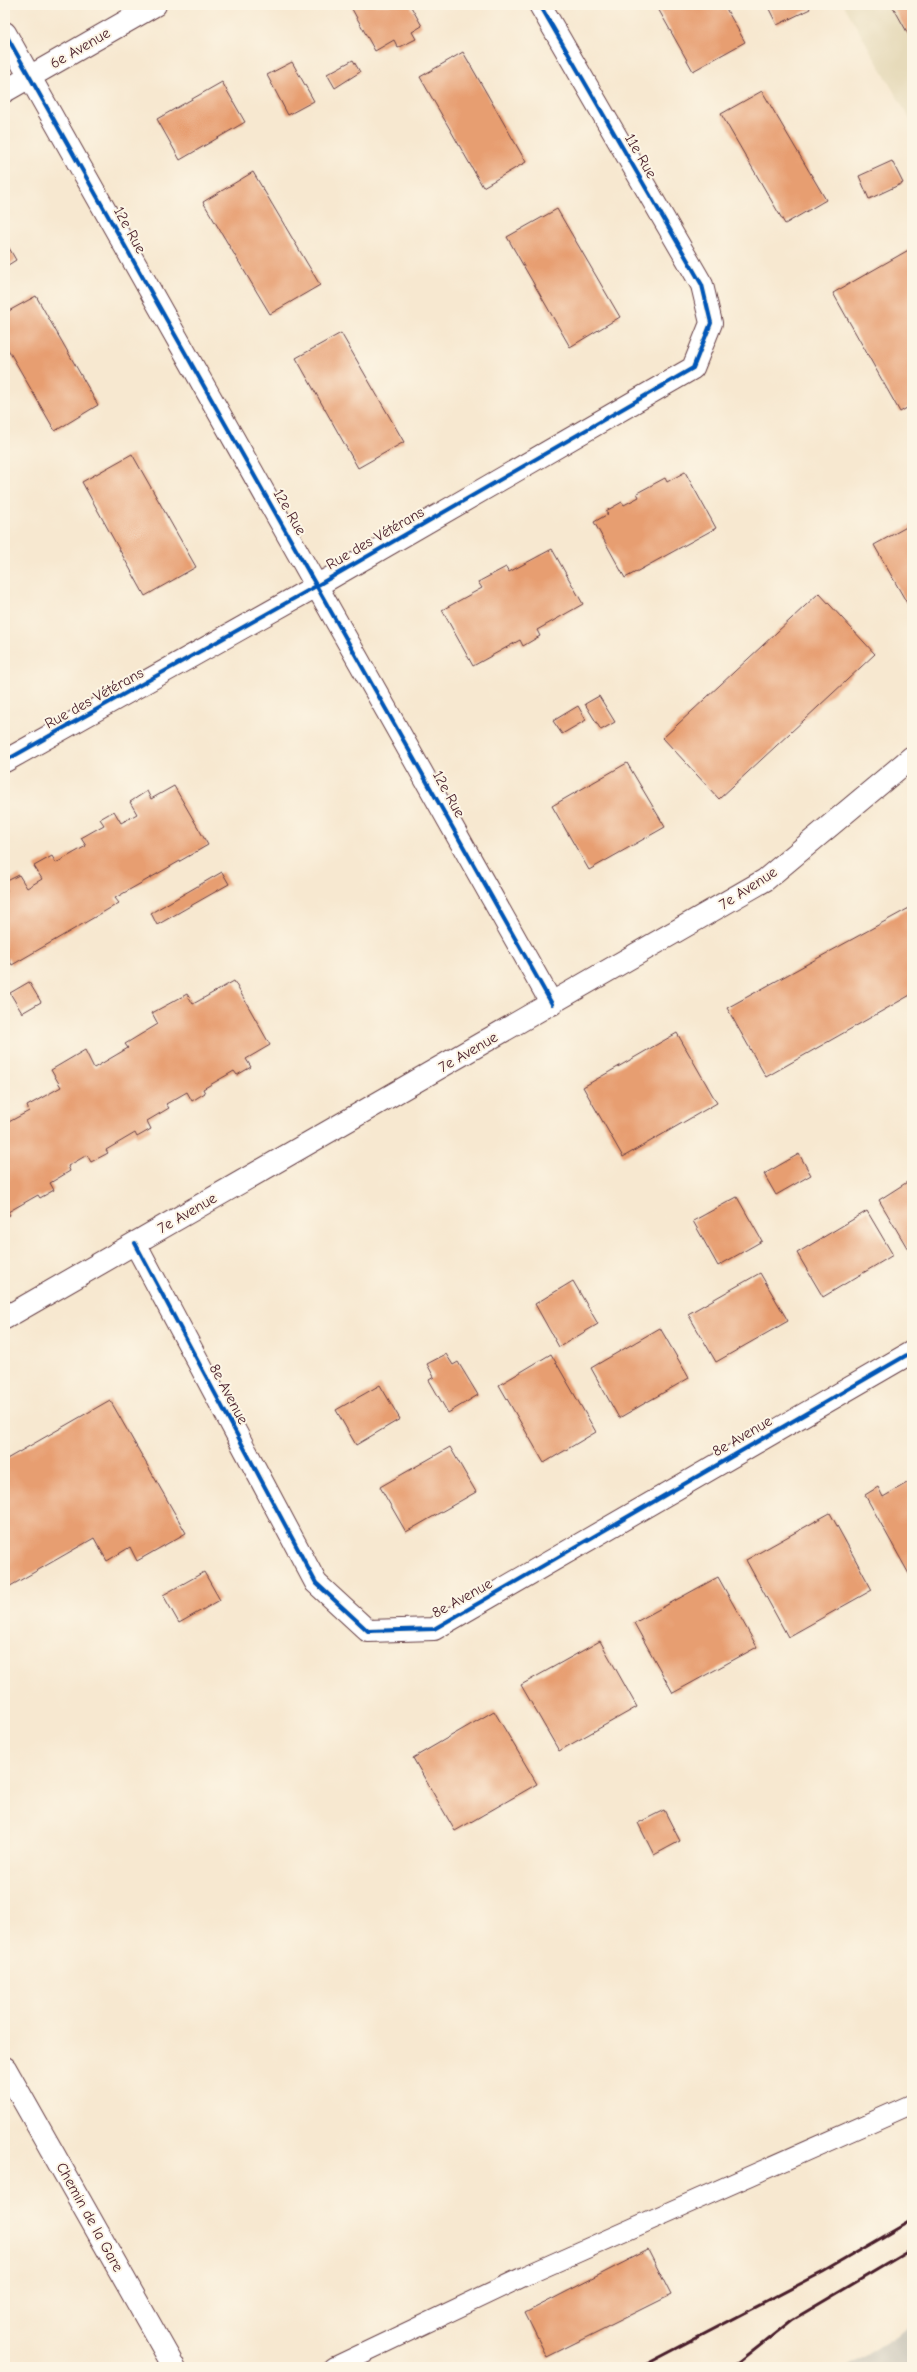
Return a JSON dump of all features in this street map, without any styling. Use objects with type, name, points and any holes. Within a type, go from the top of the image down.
[{"type":"street","name":"6e Avenue","points":[[5,91],[155,5]]},
{"type":"street","name":"11e Rue","points":[[540,5],[702,285],[711,323]]},
{"type":"street","name":"12e Rue","points":[[5,33],[318,585],[552,1004]]},
{"type":"street","name":"Rue des Vétérans","points":[[5,761],[318,585],[693,368],[711,323]]},
{"type":"street","name":"7e Avenue","points":[[5,1318],[765,880],[912,757]]},
{"type":"street","name":"8e Avenue","points":[[135,1243],[316,1583],[368,1631],[434,1629],[912,1352]]},
{"type":"street","name":"Chemin de la Gare","points":[[5,2068],[174,2367]]},
{"type":"lane","points":[[334,2367],[526,2275],[912,2104]]},
{"type":"shaded area","points":[[844,5],[912,5],[912,123]]},
{"type":"shaded area","points":[[912,2326],[912,2367],[847,2367]]},
{"type":"building","points":[[359,5],[410,5],[422,26],[412,32],[416,39],[398,48],[394,40],[375,51],[352,9]]},
{"type":"building","points":[[656,5],[724,5],[745,42],[693,71]]},
{"type":"building","points":[[767,5],[808,5],[810,9],[777,25]]},
{"type":"building","points":[[892,5],[912,5],[912,41]]},
{"type":"building","points":[[463,52],[526,162],[483,187],[420,77]]},
{"type":"building","points":[[353,60],[360,72],[335,88],[327,74]]},
{"type":"building","points":[[292,62],[314,101],[288,115],[267,75]]},
{"type":"building","points":[[222,82],[245,122],[180,160],[157,119]]},
{"type":"building","points":[[762,91],[826,200],[785,224],[721,114]]},
{"type":"building","points":[[892,161],[903,183],[869,199],[859,176]]},
{"type":"building","points":[[253,172],[320,285],[270,314],[203,202]]},
{"type":"building","points":[[557,209],[620,317],[570,347],[507,237]]},
{"type":"building","points":[[5,241],[16,260],[5,267]]},
{"type":"building","points":[[912,248],[912,405],[900,412],[833,293]]},
{"type":"building","points":[[36,296],[98,405],[55,431],[5,344],[5,313]]},
{"type":"building","points":[[341,333],[404,442],[358,468],[296,358]]},
{"type":"building","points":[[132,454],[196,567],[145,596],[82,482]]},
{"type":"building","points":[[685,472],[716,528],[625,578],[594,522],[608,514],[606,511],[622,502],[624,505],[639,497],[637,493],[665,478],[667,482]]},
{"type":"building","points":[[912,524],[912,612],[874,545]]},
{"type":"building","points":[[552,549],[583,604],[537,630],[540,636],[523,646],[520,640],[473,666],[442,610],[482,588],[478,582],[506,567],[509,572]]},
{"type":"building","points":[[819,593],[875,654],[719,799],[663,738]]},
{"type":"building","points":[[599,696],[615,722],[601,730],[585,704]]},
{"type":"building","points":[[578,706],[586,720],[562,734],[553,721]]},
{"type":"building","points":[[627,763],[665,827],[589,870],[552,806]]},
{"type":"building","points":[[174,786],[208,845],[115,898],[119,903],[12,965],[8,958],[5,960],[5,892],[7,891],[5,882],[19,875],[27,888],[42,879],[34,866],[52,856],[56,863],[86,846],[81,838],[104,825],[100,819],[114,811],[121,823],[137,814],[130,802],[147,791],[151,799]]},
{"type":"building","points":[[222,872],[229,884],[157,925],[151,913]]},
{"type":"building","points":[[911,907],[912,994],[766,1077],[727,1008]]},
{"type":"building","points":[[234,981],[270,1045],[246,1059],[251,1067],[237,1075],[234,1071],[203,1089],[205,1093],[192,1101],[187,1092],[166,1104],[169,1108],[147,1121],[151,1129],[137,1137],[135,1133],[106,1150],[108,1153],[91,1162],[87,1155],[68,1166],[70,1171],[50,1183],[54,1190],[40,1198],[38,1195],[8,1212],[10,1215],[5,1218],[5,1124],[29,1111],[27,1106],[61,1087],[51,1070],[85,1050],[94,1068],[128,1048],[125,1044],[158,1024],[152,1013],[187,994],[193,1004]]},
{"type":"building","points":[[29,982],[41,1002],[22,1013],[10,993]]},
{"type":"building","points":[[677,1033],[717,1103],[623,1157],[583,1087]]},
{"type":"building","points":[[799,1154],[811,1175],[776,1195],[764,1174]]},
{"type":"building","points":[[912,1179],[912,1249],[909,1251],[879,1200]]},
{"type":"building","points":[[737,1197],[762,1241],[718,1266],[693,1221]]},
{"type":"building","points":[[867,1211],[893,1255],[823,1297],[797,1253]]},
{"type":"building","points":[[760,1273],[788,1321],[716,1362],[688,1314]]},
{"type":"building","points":[[573,1281],[598,1324],[559,1347],[535,1304]]},
{"type":"building","points":[[660,1328],[689,1378],[619,1418],[591,1368]]},
{"type":"building","points":[[446,1354],[453,1365],[458,1362],[478,1395],[448,1413],[429,1380],[434,1377],[427,1364]]},
{"type":"building","points":[[551,1354],[596,1432],[544,1463],[499,1385]]},
{"type":"building","points":[[380,1385],[400,1419],[356,1445],[336,1410]]},
{"type":"building","points":[[110,1400],[186,1533],[137,1561],[130,1547],[107,1561],[94,1538],[5,1589],[5,1460]]},
{"type":"building","points":[[450,1447],[476,1492],[406,1532],[380,1487]]},
{"type":"building","points":[[912,1480],[912,1572],[909,1574],[865,1495],[878,1487],[883,1497]]},
{"type":"building","points":[[830,1513],[872,1590],[788,1637],[746,1560]]},
{"type":"building","points":[[204,1572],[220,1600],[179,1623],[163,1595]]},
{"type":"building","points":[[718,1577],[757,1647],[673,1693],[634,1623]]},
{"type":"building","points":[[600,1641],[637,1707],[559,1751],[521,1685]]},
{"type":"building","points":[[494,1711],[537,1784],[455,1831],[413,1758]]},
{"type":"building","points":[[664,1810],[680,1841],[654,1855],[638,1823]]},
{"type":"building","points":[[648,2250],[671,2295],[547,2357],[525,2313]]},
{"type":"railway","points":[[641,2367],[823,2272],[912,2220]]},
{"type":"railway","points":[[733,2367],[792,2320],[912,2249]]},
{"type":"cycle path","points":[[5,761],[318,585],[693,368],[711,323],[702,285],[540,5]]},
{"type":"cycle path","points":[[5,33],[552,1004]]},
{"type":"cycle path","points":[[135,1243],[316,1583],[368,1631],[434,1629],[912,1352]]}]
